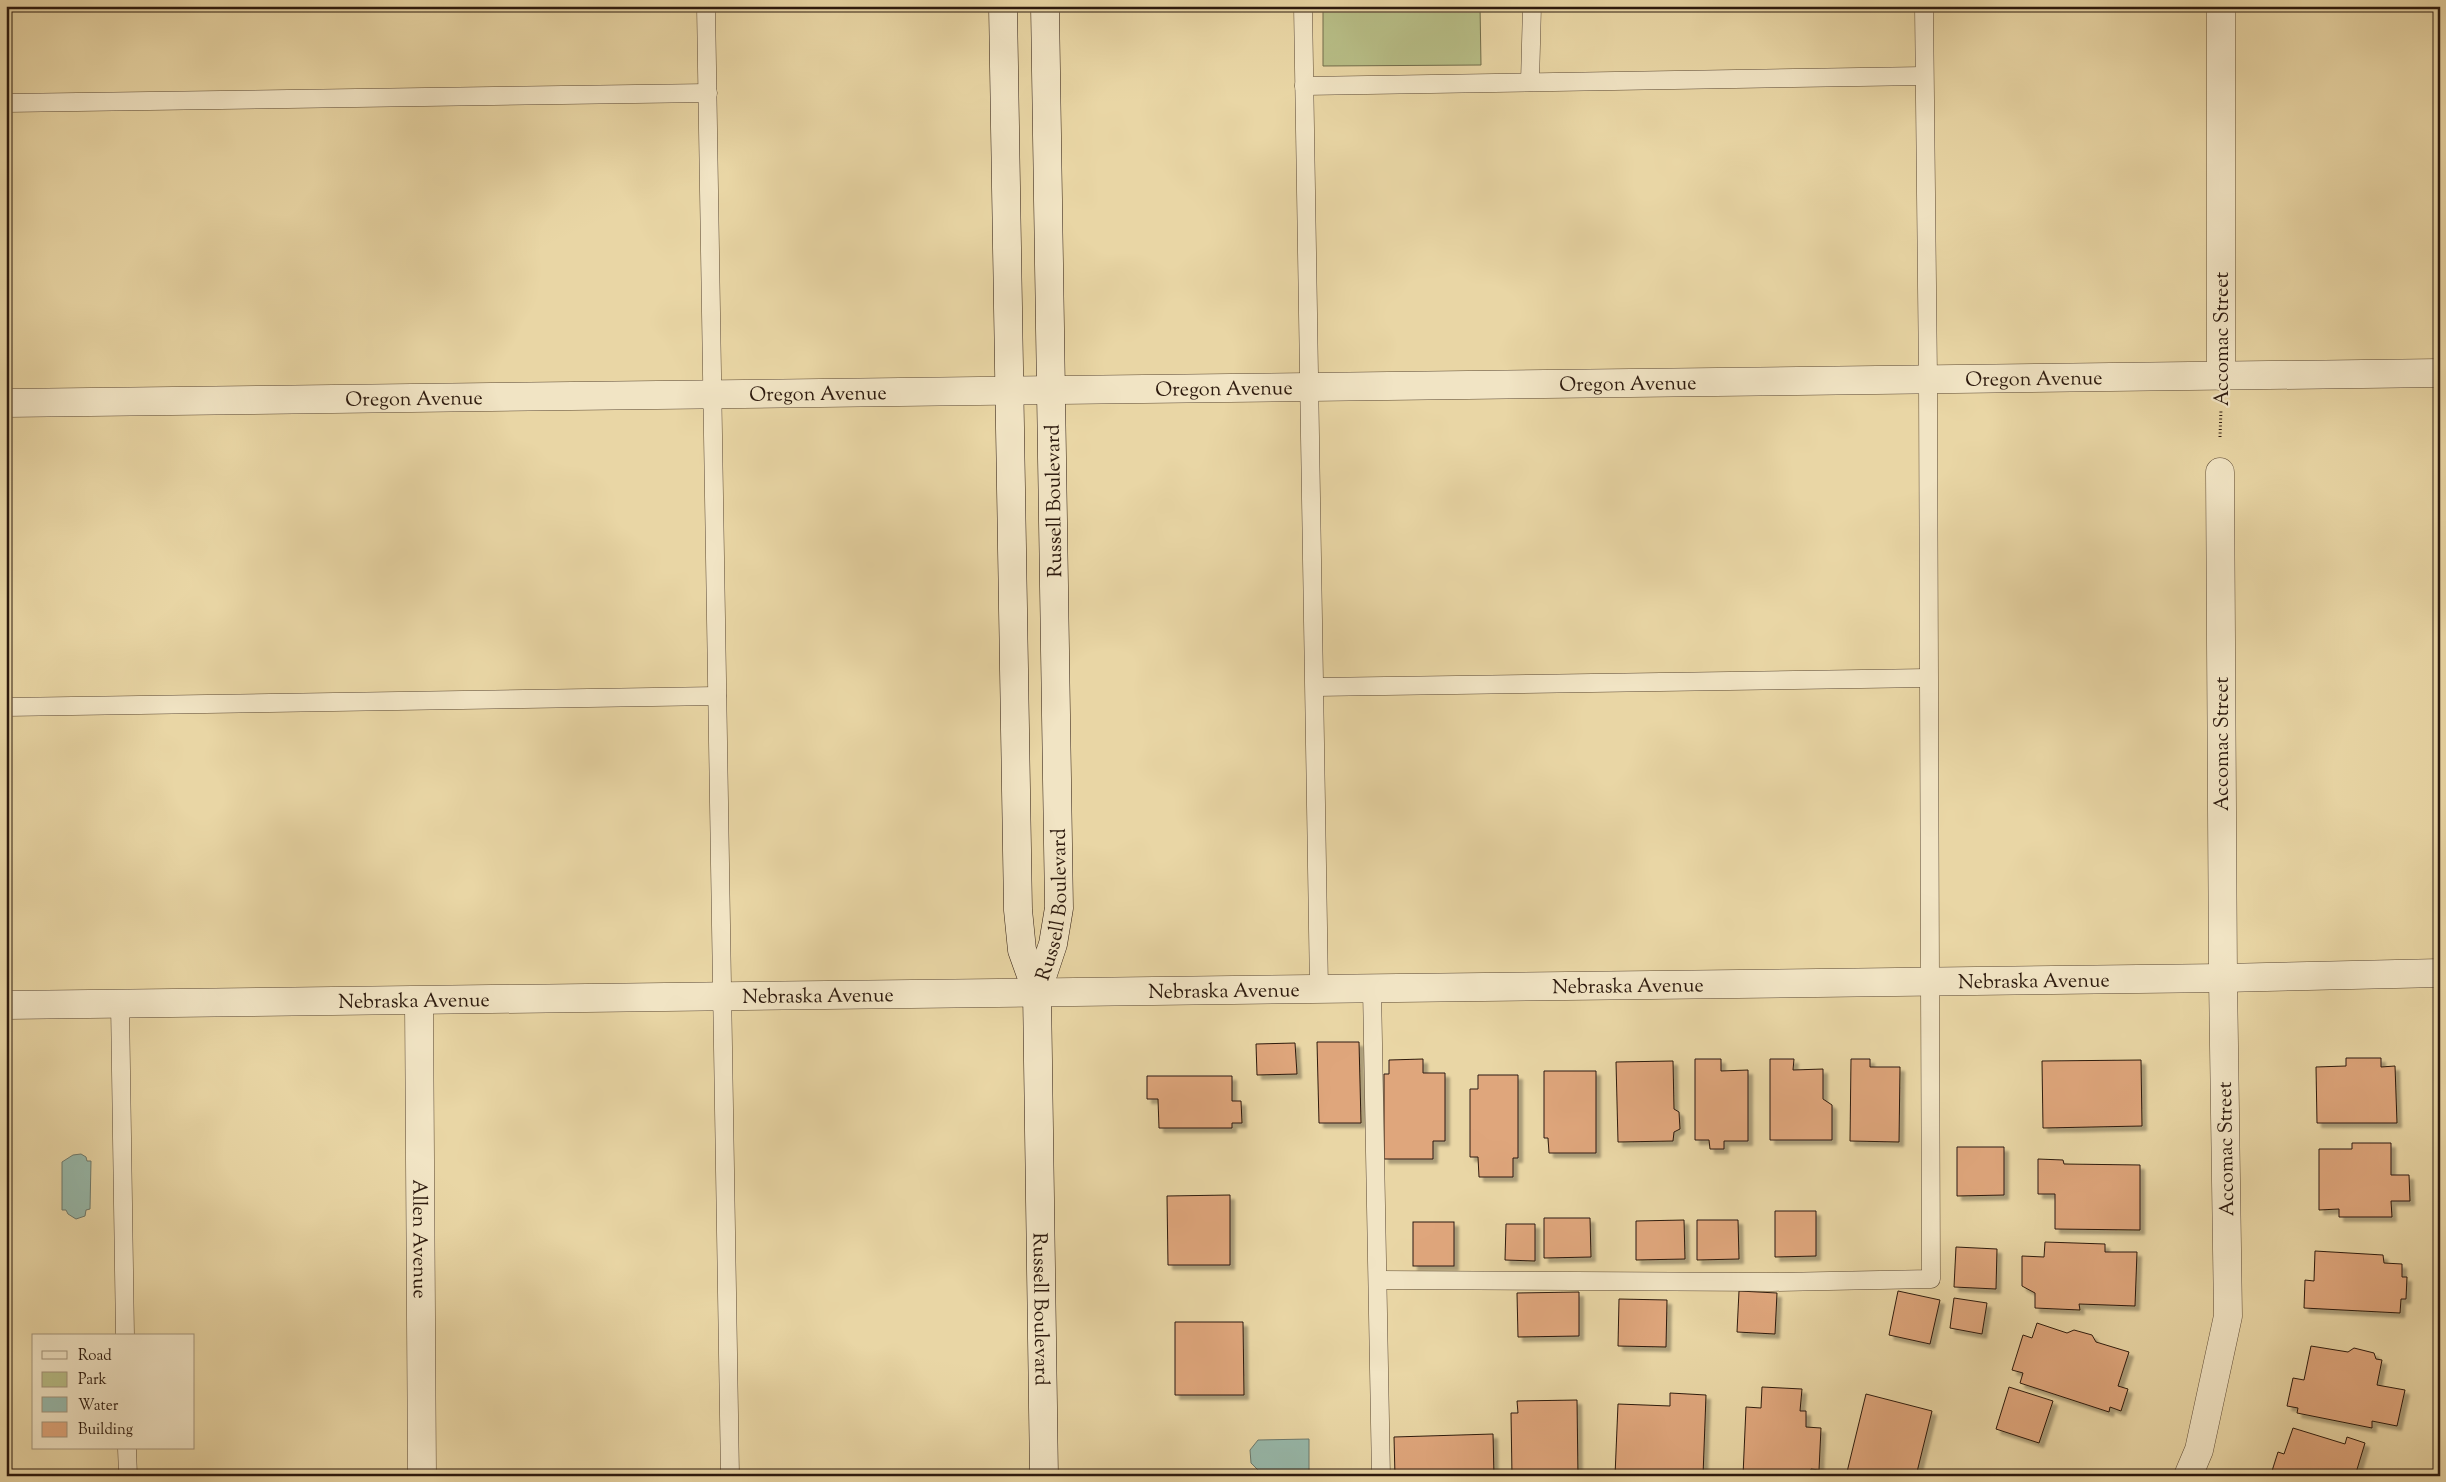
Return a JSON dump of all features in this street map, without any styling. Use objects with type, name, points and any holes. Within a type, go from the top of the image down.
[{"type":"street","name":"Russell Boulevard","points":[[1003,6],[1018,910],[1022,950],[1037,992],[1044,1476]]},
{"type":"street","name":"Russell Boulevard","points":[[1037,992],[1053,944],[1059,908],[1046,6]]},
{"type":"street","name":"Accomac Street","points":[[2221,6],[2221,376]]},
{"type":"street","name":"Oregon Avenue","points":[[6,404],[2440,373]]},
{"type":"street","name":"Accomac Street","points":[[2188,1476],[2199,1450],[2228,1316],[2223,978],[2220,472]]},
{"type":"street","name":"Nebraska Avenue","points":[[6,1005],[1930,982],[2440,973]]},
{"type":"street","name":"Allen Avenue","points":[[419,1001],[422,1476]]},
{"type":"lane","points":[[706,6],[730,1476]]},
{"type":"lane","points":[[1303,6],[1319,989]]},
{"type":"lane","points":[[1530,82],[1532,6]]},
{"type":"lane","points":[[1378,1280],[1772,1282],[1931,1279],[1928,379],[1924,6]]},
{"type":"lane","points":[[1304,86],[1924,76]]},
{"type":"lane","points":[[6,103],[708,93]]},
{"type":"lane","points":[[1315,687],[1928,678]]},
{"type":"lane","points":[[6,707],[717,696]]},
{"type":"lane","points":[[1372,989],[1381,1476]]},
{"type":"lane","points":[[120,1004],[125,1334]]},
{"type":"lane","points":[[127,1450],[128,1476]]},
{"type":"path","name":"Accomac Street","points":[[2220,472],[2221,376]]},
{"type":"green space","points":[[1323,6],[1480,6],[1481,65],[1323,66]]},
{"type":"water","points":[[81,1154],[86,1157],[87,1161],[91,1161],[90,1209],[86,1210],[85,1216],[76,1219],[68,1214],[66,1210],[62,1210],[62,1162],[73,1155]]},
{"type":"water","points":[[1309,1439],[1309,1471],[1260,1472],[1251,1463],[1250,1450],[1258,1440]]},
{"type":"building","points":[[1317,1042],[1359,1042],[1361,1123],[1319,1123]]},
{"type":"building","points":[[1295,1043],[1297,1074],[1257,1075],[1256,1044]]},
{"type":"building","points":[[2346,1058],[2381,1058],[2381,1067],[2395,1066],[2397,1123],[2317,1123],[2316,1067],[2346,1066]]},
{"type":"building","points":[[1423,1059],[1423,1073],[1445,1073],[1445,1141],[1433,1141],[1433,1159],[1384,1159],[1384,1074],[1389,1074],[1389,1060]]},
{"type":"building","points":[[1695,1059],[1721,1059],[1721,1071],[1748,1070],[1748,1141],[1724,1141],[1724,1149],[1710,1149],[1709,1140],[1695,1140]]},
{"type":"building","points":[[1770,1059],[1794,1059],[1793,1070],[1823,1069],[1823,1099],[1832,1105],[1832,1140],[1770,1140]]},
{"type":"building","points":[[1851,1059],[1870,1059],[1870,1067],[1900,1067],[1899,1142],[1850,1141]]},
{"type":"building","points":[[2141,1060],[2142,1126],[2043,1128],[2042,1061]]},
{"type":"building","points":[[1673,1061],[1674,1109],[1679,1112],[1680,1129],[1674,1132],[1673,1141],[1618,1142],[1616,1062]]},
{"type":"building","points":[[1544,1071],[1596,1071],[1596,1153],[1549,1153],[1548,1138],[1544,1138]]},
{"type":"building","points":[[1478,1075],[1518,1075],[1518,1158],[1513,1158],[1513,1177],[1479,1177],[1478,1157],[1470,1157],[1470,1089],[1478,1089]]},
{"type":"building","points":[[1147,1076],[1232,1076],[1232,1101],[1241,1101],[1242,1123],[1232,1123],[1232,1128],[1159,1128],[1158,1099],[1147,1099]]},
{"type":"building","points":[[2352,1143],[2391,1143],[2391,1175],[2409,1175],[2410,1201],[2391,1201],[2392,1217],[2339,1217],[2339,1209],[2319,1210],[2319,1149],[2352,1149]]},
{"type":"building","points":[[1957,1147],[2004,1147],[2004,1195],[1957,1196]]},
{"type":"building","points":[[2038,1159],[2063,1160],[2064,1164],[2140,1165],[2140,1230],[2055,1229],[2055,1194],[2038,1194]]},
{"type":"building","points":[[1230,1195],[1230,1265],[1168,1265],[1167,1196]]},
{"type":"building","points":[[1775,1211],[1816,1211],[1816,1256],[1775,1257]]},
{"type":"building","points":[[1544,1218],[1590,1218],[1591,1257],[1544,1258]]},
{"type":"building","points":[[1684,1220],[1685,1259],[1636,1260],[1636,1221]]},
{"type":"building","points":[[1697,1220],[1738,1220],[1739,1259],[1697,1260]]},
{"type":"building","points":[[1413,1222],[1454,1222],[1454,1266],[1413,1266]]},
{"type":"building","points":[[1506,1224],[1535,1224],[1535,1261],[1505,1260]]},
{"type":"building","points":[[2045,1242],[2105,1244],[2105,1252],[2137,1252],[2135,1306],[2079,1304],[2080,1310],[2035,1308],[2035,1293],[2022,1286],[2022,1256],[2044,1257]]},
{"type":"building","points":[[1956,1247],[1997,1249],[1996,1289],[1954,1287]]},
{"type":"building","points":[[2315,1251],[2383,1255],[2384,1263],[2402,1264],[2402,1277],[2407,1277],[2406,1299],[2401,1299],[2400,1313],[2304,1308],[2305,1280],[2314,1281]]},
{"type":"building","points":[[1739,1291],[1777,1293],[1775,1334],[1737,1332]]},
{"type":"building","points":[[1898,1291],[1940,1300],[1930,1344],[1889,1335]]},
{"type":"building","points":[[1579,1292],[1579,1336],[1518,1337],[1517,1293]]},
{"type":"building","points":[[1954,1298],[1987,1303],[1982,1334],[1950,1328]]},
{"type":"building","points":[[1619,1299],[1667,1300],[1666,1347],[1618,1346]]},
{"type":"building","points":[[1175,1322],[1243,1322],[1244,1395],[1175,1395]]},
{"type":"building","points":[[2037,1323],[2067,1333],[2074,1330],[2092,1335],[2096,1342],[2129,1352],[2118,1386],[2128,1389],[2121,1411],[2110,1407],[2109,1412],[2020,1383],[2023,1373],[2012,1370],[2023,1335],[2032,1338]]},
{"type":"building","points":[[2311,1346],[2348,1352],[2354,1348],[2374,1353],[2376,1359],[2382,1360],[2377,1385],[2405,1390],[2397,1426],[2372,1421],[2372,1428],[2297,1413],[2298,1408],[2287,1406],[2293,1378],[2304,1380]]},
{"type":"building","points":[[1762,1387],[1802,1389],[1800,1411],[1806,1411],[1806,1427],[1821,1428],[1819,1470],[1811,1469],[1810,1476],[1743,1476],[1746,1407],[1761,1408]]},
{"type":"building","points":[[2009,1387],[2053,1401],[2039,1443],[1996,1429]]},
{"type":"building","points":[[1670,1393],[1706,1395],[1703,1476],[1615,1476],[1618,1404],[1670,1406]]},
{"type":"building","points":[[1866,1394],[1932,1411],[1916,1476],[1859,1476],[1847,1472]]},
{"type":"building","points":[[1577,1400],[1578,1476],[1512,1476],[1511,1413],[1518,1413],[1517,1401]]},
{"type":"building","points":[[2293,1428],[2345,1444],[2347,1437],[2365,1443],[2355,1476],[2279,1476],[2280,1474],[2272,1471],[2278,1452],[2284,1454]]},
{"type":"building","points":[[1493,1434],[1494,1476],[1395,1476],[1394,1437]]},
{"type":"building","points":[[1363,1473],[1363,1476],[1321,1476],[1321,1474]]}]
